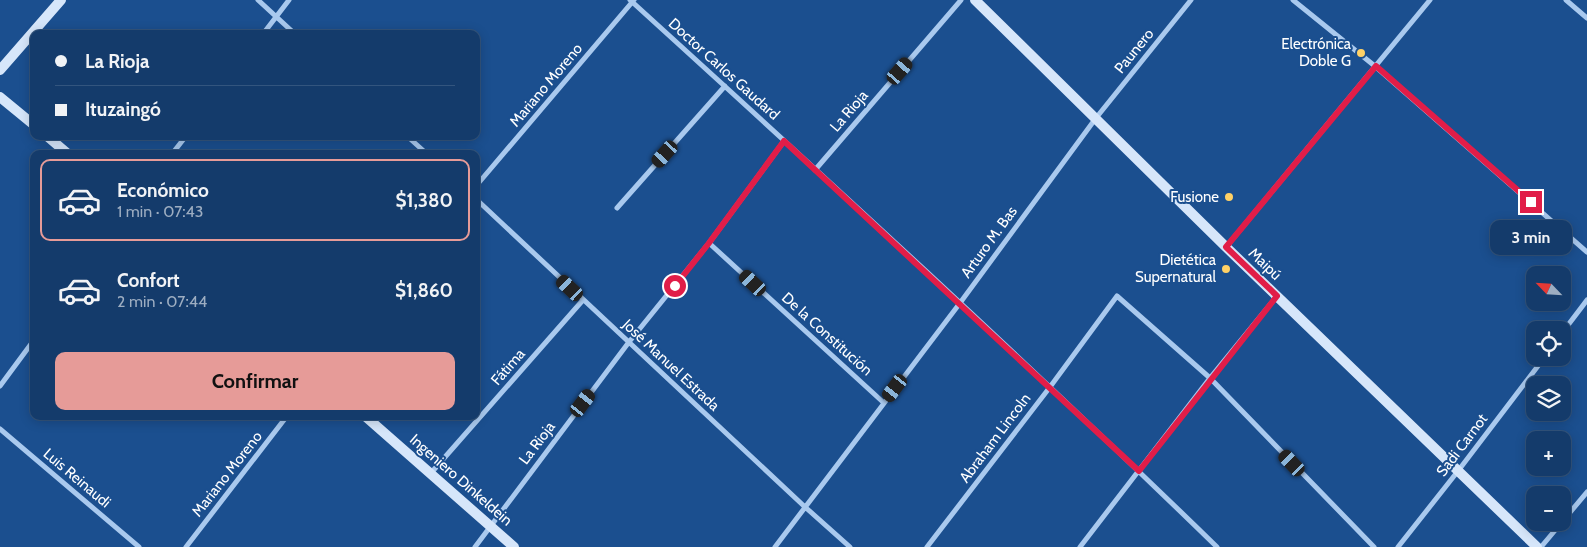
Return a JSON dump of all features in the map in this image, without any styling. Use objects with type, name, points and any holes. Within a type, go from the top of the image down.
[{"type":"main road","points":[[35,30],[61,0]]},
{"type":"main road","name":"Maipú","points":[[975,0],[1226,247],[1537,547]]},
{"type":"main road","points":[[0,70],[30,36]]},
{"type":"main road","points":[[0,97],[30,122]]},
{"type":"main road","points":[[52,140],[63,150]]},
{"type":"main road","name":"Ingeniero Dinkeldein","points":[[370,420],[514,547]]},
{"type":"street","points":[[258,0],[291,30]]},
{"type":"street","points":[[266,30],[289,0]]},
{"type":"street","name":"La Rioja","points":[[815,170],[961,0]]},
{"type":"street","name":"Paunero","points":[[1096,118],[1191,0]]},
{"type":"street","points":[[1293,0],[1376,66],[1587,252]]},
{"type":"street","points":[[1226,247],[1430,0]]},
{"type":"street","points":[[1566,0],[1587,18]]},
{"type":"street","name":"Doctor Carlos Gaudard","points":[[632,1],[960,303],[1217,547]]},
{"type":"street","name":"Mariano Moreno","points":[[480,181],[632,1]]},
{"type":"street","points":[[617,208],[725,86]]},
{"type":"street","name":"Arturo M. Bas","points":[[775,547],[960,303],[1096,118]]},
{"type":"street","points":[[175,150],[183,140]]},
{"type":"street","points":[[411,140],[422,150]]},
{"type":"street","name":"La Rioja","points":[[475,547],[629,342],[709,243],[784,141]]},
{"type":"street","name":"José Manuel Estrada","points":[[480,203],[850,547]]},
{"type":"street","name":"De la Constitución","points":[[709,243],[884,403]]},
{"type":"street","name":"Abraham Lincoln","points":[[927,547],[1050,387],[1117,296],[1210,378]]},
{"type":"street","points":[[1080,547],[1210,378],[1277,296]]},
{"type":"street","name":"Fátima","points":[[480,418],[583,300]]},
{"type":"street","points":[[1571,321],[1587,300]]},
{"type":"street","points":[[0,386],[30,345]]},
{"type":"street","name":"Sadi Carnot","points":[[1398,547],[1538,366]]},
{"type":"street","points":[[1210,378],[1374,547]]},
{"type":"street","name":"Mariano Moreno","points":[[186,547],[284,420]]},
{"type":"street","name":"Fátima","points":[[431,474],[478,420]]},
{"type":"street","name":"Luis Reinaudi","points":[[0,429],[139,547]]},
{"type":"street","points":[[1571,511],[1587,492]]},
{"type":"street","points":[[1541,547],[1554,531]]},
{"type":"place","name":"Electrónica Doble G","points":[[1361,53]]},
{"type":"place","name":"Fusione","points":[[1229,197]]},
{"type":"place","name":"Dietética Supernatural","points":[[1226,269]]},
{"type":"route","points":[[675,286],[784,141],[1139,471],[1210,378],[1277,296],[1226,247],[1376,66],[1531,202]]}]
